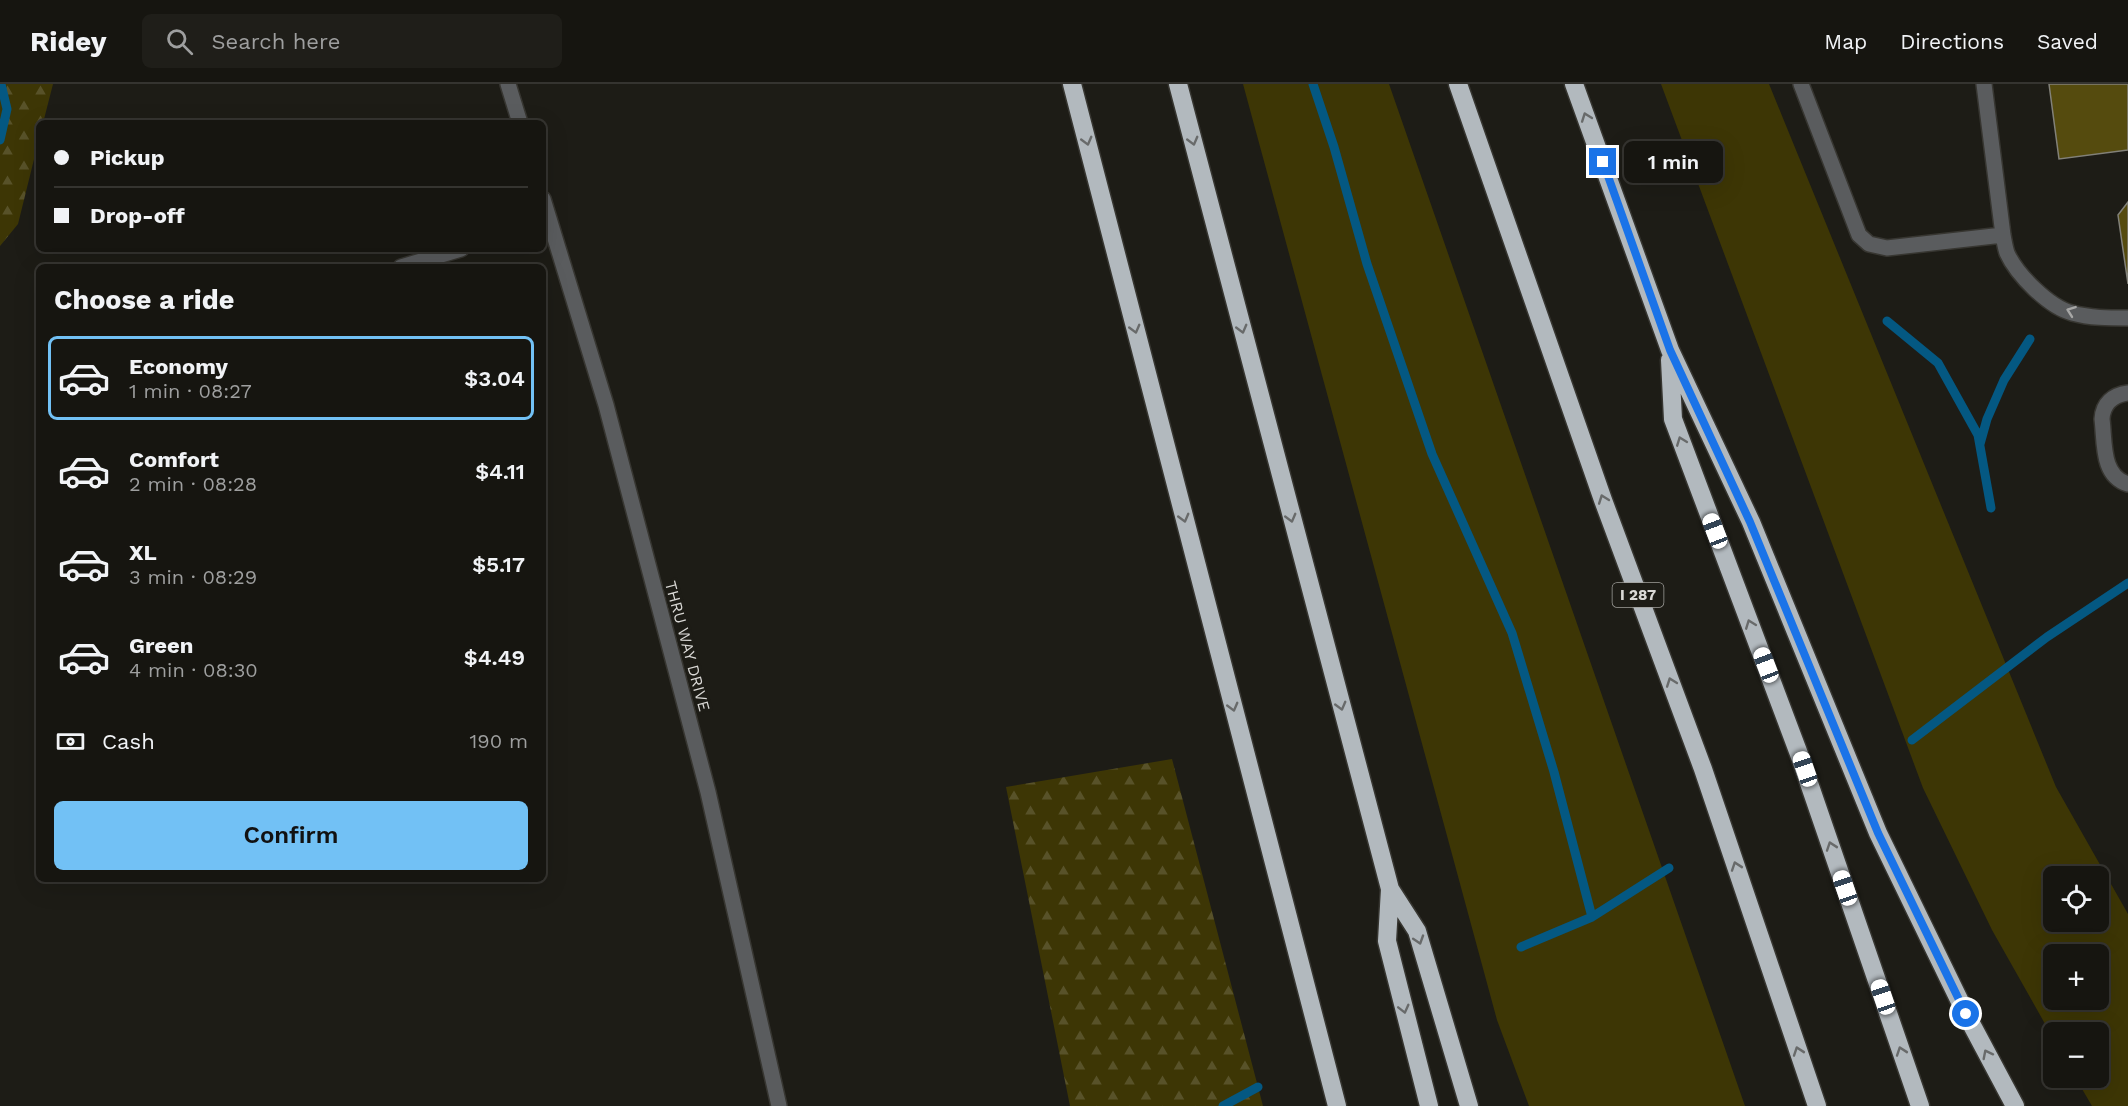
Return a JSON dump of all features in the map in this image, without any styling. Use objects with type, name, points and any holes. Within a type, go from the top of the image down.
[{"type":"highway","points":[[1072,84],[1338,1106]]},
{"type":"highway","points":[[1178,84],[1390,889],[1417,931],[1469,1106]]},
{"type":"highway","name":"I 287","points":[[1458,84],[1603,500],[1703,769],[1817,1106]]},
{"type":"highway","points":[[1574,84],[1670,350],[1750,522],[1878,833],[1966,1014],[2015,1106]]},
{"type":"highway","points":[[1670,350],[1673,419],[1800,754],[1920,1106]]},
{"type":"highway","points":[[1390,889],[1387,941],[1429,1106]]},
{"type":"street","points":[[508,84],[519,120]]},
{"type":"street","points":[[1801,84],[1859,235],[1869,244],[1887,248],[2002,235]]},
{"type":"street","points":[[1984,84],[2002,235],[2007,253],[2023,277],[2047,299],[2070,313],[2099,318],[2128,318]]},
{"type":"street","name":"THRU WAY DRIVE","points":[[547,223],[606,405],[708,792],[779,1106]]},
{"type":"street","points":[[411,264],[451,252]]},
{"type":"street","points":[[2128,393],[2107,402],[2102,412],[2102,419],[2109,471],[2116,479],[2128,484]]},
{"type":"green space","points":[[0,84],[53,84],[44,120],[36,120],[36,151],[18,224],[0,246]]},
{"type":"green space","points":[[1243,84],[1389,84],[1745,1106],[1529,1106],[1497,1020]]},
{"type":"green space","points":[[1661,84],[1769,84],[2056,787],[2101,866],[2043,866],[2043,932],[2109,932],[2109,880],[2128,914],[2128,1106],[2092,1106],[2081,1088],[2109,1088],[2109,1022],[2044,1022],[1992,930],[1923,788]]},
{"type":"green space","points":[[1172,759],[1263,1106],[1070,1106],[1006,787]]},
{"type":"building","points":[[2049,84],[2128,84],[2128,150],[2059,159]]},
{"type":"building","points":[[2128,202],[2128,284],[2118,215]]},
{"type":"waterway","points":[[0,140],[7,109],[1,84]]},
{"type":"waterway","points":[[1313,84],[1334,147],[1367,264],[1432,454],[1512,633],[1554,772],[1592,917]]},
{"type":"waterway","points":[[1887,321],[1938,363],[1978,435],[1991,508]]},
{"type":"waterway","points":[[1980,444],[1987,419],[2004,380],[2030,339]]},
{"type":"waterway","points":[[1912,740],[2047,637],[2128,583]]},
{"type":"waterway","points":[[1521,947],[1592,917],[1669,868]]},
{"type":"waterway","points":[[1223,1106],[1258,1087]]},
{"type":"route","points":[[1603,162],[1670,350],[1750,522],[1878,833],[1966,1014]]}]
